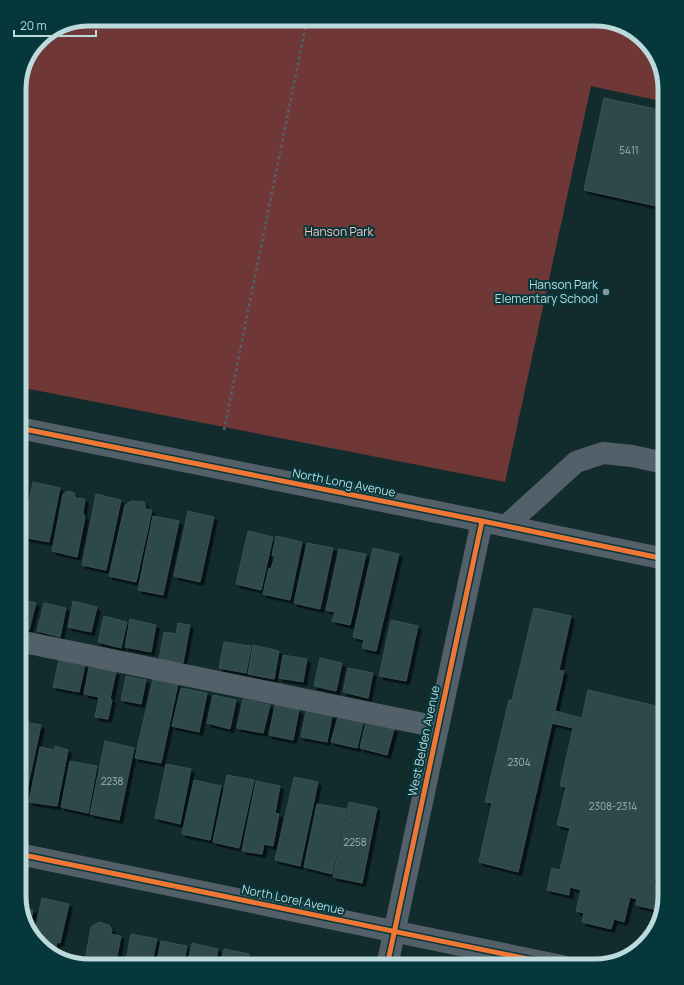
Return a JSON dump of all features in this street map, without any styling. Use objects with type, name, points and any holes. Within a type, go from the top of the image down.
[{"type":"street","name":"North Long Avenue","points":[[26,429],[658,558]]},
{"type":"street","points":[[506,526],[576,462],[603,453],[632,456],[658,462]]},
{"type":"street","name":"West Belden Avenue","points":[[388,959],[482,521]]},
{"type":"street","points":[[26,642],[438,727]]},
{"type":"street","name":"North Lorel Avenue","points":[[26,855],[528,959]]},
{"type":"path","points":[[224,430],[306,26]]},
{"type":"green space","name":"Hanson Park","points":[[89,26],[599,26],[619,31],[633,39],[645,51],[653,65],[656,73],[658,100],[591,86],[505,482],[26,388],[26,85],[28,73],[39,51],[58,34],[69,29]]},
{"type":"building","points":[[604,98],[658,110],[658,206],[584,190]]},
{"type":"building","points":[[33,482],[60,488],[49,542],[26,538],[26,517]]},
{"type":"building","points":[[68,491],[74,493],[76,498],[85,499],[83,513],[85,517],[77,557],[52,551],[63,494]]},
{"type":"building","points":[[96,494],[121,500],[106,570],[82,565]]},
{"type":"building","points":[[131,501],[144,502],[146,509],[152,510],[136,582],[109,576],[125,505]]},
{"type":"building","points":[[188,511],[214,517],[200,582],[174,576]]},
{"type":"building","points":[[153,516],[179,521],[163,595],[138,590]]},
{"type":"building","points":[[248,531],[273,537],[261,590],[236,584]]},
{"type":"building","points":[[276,536],[302,542],[290,600],[263,594],[269,568],[271,569],[275,556],[272,556]]},
{"type":"building","points":[[307,543],[333,548],[320,609],[294,603]]},
{"type":"building","points":[[373,548],[399,554],[376,651],[362,648],[364,640],[353,637]]},
{"type":"building","points":[[339,549],[366,554],[350,625],[332,621],[335,612],[326,610]]},
{"type":"building","points":[[26,601],[36,603],[29,630],[26,629]]},
{"type":"building","points":[[73,601],[97,607],[91,632],[68,627]]},
{"type":"building","points":[[44,603],[66,608],[60,637],[37,631]]},
{"type":"building","points":[[534,608],[571,616],[559,670],[564,671],[518,872],[479,862],[492,803],[485,802],[509,700],[512,700]]},
{"type":"building","points":[[104,616],[127,622],[121,648],[98,642]]},
{"type":"building","points":[[130,619],[156,625],[151,652],[125,647]]},
{"type":"building","points":[[391,620],[418,626],[406,681],[379,676]]},
{"type":"building","points":[[178,623],[190,625],[183,663],[159,659],[164,632],[176,634]]},
{"type":"building","points":[[224,642],[251,646],[246,673],[219,668]]},
{"type":"building","points":[[253,645],[279,651],[274,679],[248,674]]},
{"type":"building","points":[[283,655],[307,659],[303,682],[279,678]]},
{"type":"building","points":[[320,658],[342,663],[336,691],[314,686]]},
{"type":"building","points":[[59,660],[85,665],[79,692],[53,687]]},
{"type":"building","points":[[89,667],[116,672],[110,699],[112,700],[108,719],[95,717],[99,697],[84,694]]},
{"type":"building","points":[[348,668],[373,673],[368,698],[343,692]]},
{"type":"building","points":[[126,676],[146,680],[141,704],[121,700]]},
{"type":"building","points":[[153,679],[178,684],[161,763],[135,758]]},
{"type":"building","points":[[181,688],[207,693],[199,732],[172,726]]},
{"type":"building","points":[[588,690],[658,706],[658,867],[654,884],[658,885],[656,910],[636,905],[637,899],[630,897],[624,922],[614,919],[611,929],[582,922],[584,913],[576,911],[581,890],[570,887],[569,895],[547,890],[552,868],[560,870],[570,828],[557,825],[566,787],[560,786],[573,728],[552,723],[555,711],[582,718]]},
{"type":"building","points":[[213,695],[236,700],[230,729],[207,723]]},
{"type":"building","points":[[243,699],[270,705],[263,733],[237,728]]},
{"type":"building","points":[[275,705],[299,710],[293,740],[269,735]]},
{"type":"building","points":[[306,711],[332,716],[327,742],[301,737]]},
{"type":"building","points":[[338,717],[363,723],[357,748],[331,742]]},
{"type":"building","points":[[26,722],[41,725],[26,794]]},
{"type":"building","points":[[366,722],[394,729],[387,755],[360,748]]},
{"type":"building","points":[[105,741],[134,748],[119,820],[90,814]]},
{"type":"building","points":[[55,746],[68,750],[57,806],[29,802],[40,747],[55,750]]},
{"type":"building","points":[[70,761],[97,766],[88,813],[61,807]]},
{"type":"building","points":[[166,764],[191,769],[180,824],[155,818]]},
{"type":"building","points":[[227,775],[254,780],[239,848],[213,842]]},
{"type":"building","points":[[294,777],[318,782],[300,866],[275,860]]},
{"type":"building","points":[[194,780],[221,786],[210,840],[182,834]]},
{"type":"building","points":[[256,781],[280,786],[275,813],[279,814],[273,846],[264,844],[262,854],[242,851]]},
{"type":"building","points":[[349,802],[377,808],[362,883],[333,877]]},
{"type":"building","points":[[317,804],[346,809],[332,874],[304,867]]},
{"type":"building","points":[[42,898],[69,904],[60,943],[57,942],[56,949],[36,929]]},
{"type":"building","points":[[28,909],[33,910],[31,920]]},
{"type":"building","points":[[99,922],[109,925],[112,930],[111,934],[121,936],[116,959],[85,959],[91,927]]},
{"type":"building","points":[[131,934],[157,939],[153,959],[126,959]]},
{"type":"building","points":[[161,941],[187,946],[184,959],[157,959]]},
{"type":"building","points":[[192,943],[218,949],[216,959],[189,959]]},
{"type":"building","points":[[224,949],[249,954],[248,959],[222,959]]},
{"type":"cycle path","points":[[26,429],[658,558]]},
{"type":"cycle path","points":[[388,959],[482,521]]},
{"type":"cycle path","points":[[26,855],[528,959]]},
{"type":"place","name":"Hanson Park Elementary School","points":[[606,292]]}]
